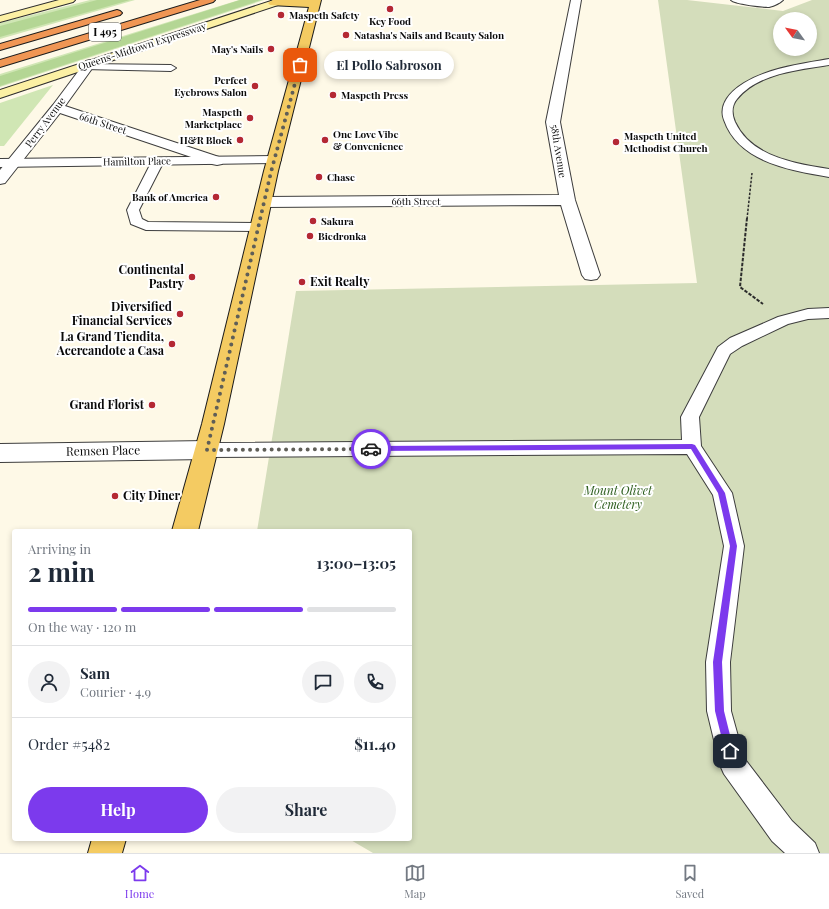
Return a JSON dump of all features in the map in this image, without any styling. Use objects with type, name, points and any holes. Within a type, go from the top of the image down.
[{"type":"highway","name":"I 495","points":[[0,64],[210,0]]},
{"type":"highway","name":"I 495","points":[[0,47],[130,9]]},
{"type":"main road","points":[[0,19],[69,0]]},
{"type":"main road","name":"Queens-Midtown Expressway","points":[[0,94],[284,0]]},
{"type":"main road","points":[[186,529],[207,450],[274,160],[315,2],[273,4]]},
{"type":"main road","points":[[105,853],[108,841]]},
{"type":"street","name":"58th Avenue","points":[[576,0],[553,122],[567,200],[592,275]]},
{"type":"street","points":[[736,0],[768,4],[778,0]]},
{"type":"street","name":"Perry Avenue","points":[[0,180],[7,163],[57,108],[88,65]]},
{"type":"street","name":"66th Street","points":[[57,108],[217,161]]},
{"type":"street","name":"Hamilton Place","points":[[7,163],[274,160]]},
{"type":"street","name":"66th Street","points":[[265,202],[567,200]]},
{"type":"street","name":"Remsen Place","points":[[0,453],[207,450]]},
{"type":"lane","points":[[829,62],[780,71],[755,81],[736,93],[726,112],[728,120],[740,140],[755,149],[779,162],[829,173]]},
{"type":"lane","points":[[88,65],[171,68]]},
{"type":"lane","points":[[158,161],[133,210],[136,221],[146,226],[258,227]]},
{"type":"lane","points":[[805,853],[782,831],[733,765],[719,711],[718,662],[734,546],[722,493],[692,447],[690,417],[724,351],[736,342],[772,324],[808,314],[829,313]]},
{"type":"lane","points":[[207,450],[692,447]]},
{"type":"path","points":[[740,287],[755,149]]},
{"type":"green space","points":[[90,0],[135,0],[0,39],[0,23]]},
{"type":"green space","points":[[97,0],[130,0],[0,37],[0,26]]},
{"type":"green space","points":[[239,0],[264,0],[0,87],[0,74]]},
{"type":"green space","points":[[240,0],[261,0],[0,86],[0,76]]},
{"type":"green space","name":"Mount Olivet Cemetery","points":[[658,0],[687,0],[783,11],[812,0],[829,0],[829,853],[373,853],[352,841],[412,841],[412,529],[257,529],[296,291],[697,283]]},
{"type":"green space","points":[[53,85],[4,146],[0,146],[0,103]]},
{"type":"way so far","points":[[300,65],[271,172],[207,450],[371,449]]},
{"type":"place","name":"Key Food","points":[[390,9]]},
{"type":"place","name":"Maspeth Safety","points":[[281,15]]},
{"type":"place","name":"Natasha's Nails and Beauty Salon","points":[[346,35]]},
{"type":"place","name":"May's Nails","points":[[271,49]]},
{"type":"place","name":"El Pollo Sabroson","points":[[300,65]]},
{"type":"place","name":"Perfect Eyebrows Salon","points":[[255,86]]},
{"type":"place","name":"Maspeth Press","points":[[333,95]]},
{"type":"place","name":"Maspeth Marketplace","points":[[250,118]]},
{"type":"place","name":"H&R Block","points":[[240,140]]},
{"type":"place","name":"One Love Vibe & Convenience","points":[[325,140]]},
{"type":"place","name":"Maspeth United Methodist Church","points":[[616,142]]},
{"type":"place","name":"Chase","points":[[319,177]]},
{"type":"place","name":"Bank of America","points":[[216,197]]},
{"type":"place","name":"Sakura","points":[[313,221]]},
{"type":"place","name":"Biedronka","points":[[310,236]]},
{"type":"place","name":"Continental Pastry","points":[[192,277]]},
{"type":"place","name":"Exit Realty","points":[[302,282]]},
{"type":"place","name":"Diversified Financial Services","points":[[180,314]]},
{"type":"place","name":"La Grand Tiendita, Acercandote a Casa","points":[[172,344]]},
{"type":"place","name":"Grand Florist","points":[[152,405]]},
{"type":"place","name":"City Diner","points":[[115,496]]},
{"type":"route","points":[[371,449],[692,447],[722,493],[734,546],[718,662],[719,711],[730,751]]}]
